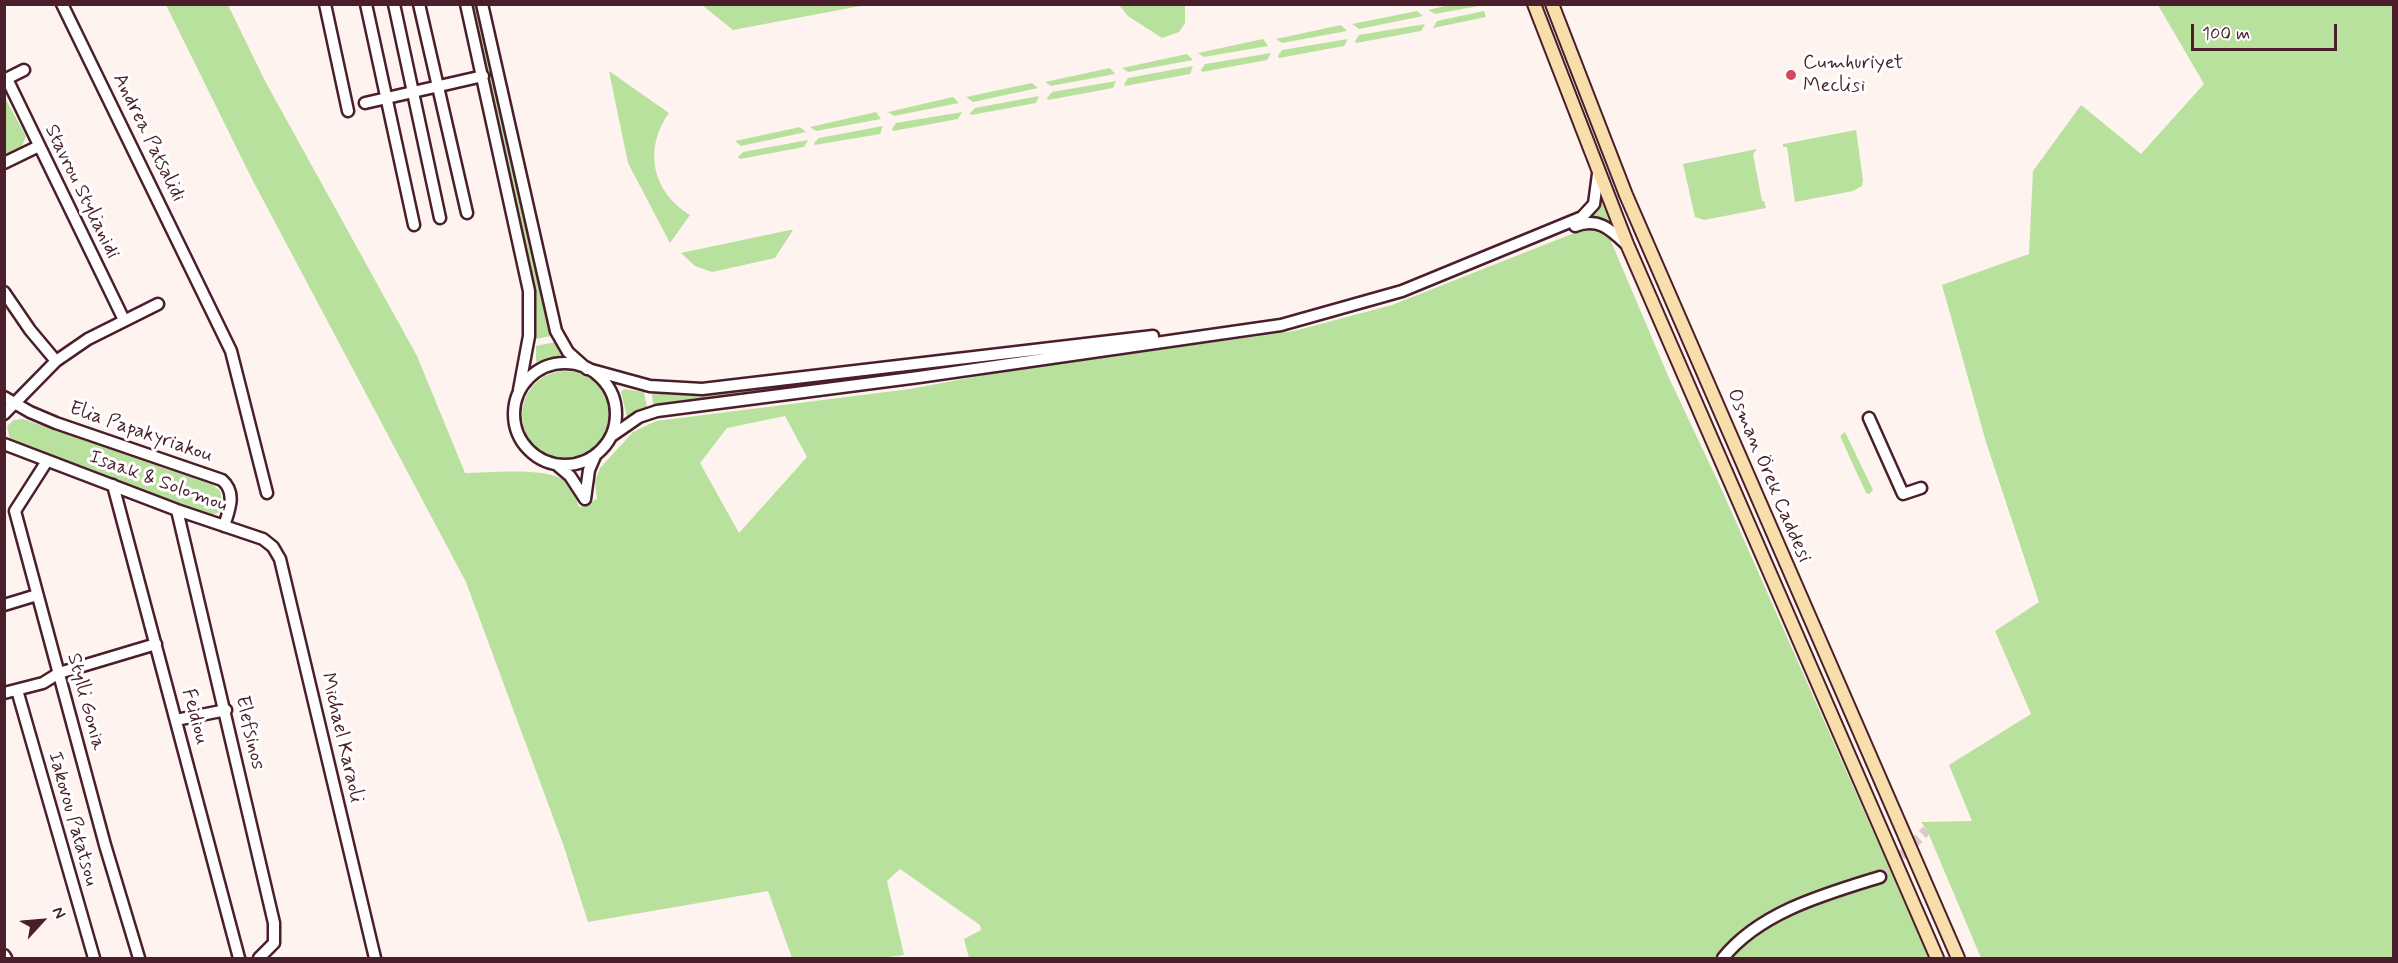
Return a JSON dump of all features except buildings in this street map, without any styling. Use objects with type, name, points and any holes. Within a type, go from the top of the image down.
[{"type":"main road","name":"Osman Örek Caddesi","points":[[1534,4],[1626,244],[1938,958]]},
{"type":"main road","name":"Osman Örek Caddesi","points":[[1552,4],[1645,238],[1958,958]]},
{"type":"street","name":"Andrea Patsalidi","points":[[62,4],[231,351],[267,493]]},
{"type":"street","points":[[325,4],[348,111]]},
{"type":"street","points":[[366,4],[414,225]]},
{"type":"street","points":[[394,4],[440,218]]},
{"type":"street","points":[[419,4],[467,213]]},
{"type":"street","points":[[466,4],[529,291],[529,336],[514,411],[519,436],[534,455],[557,465],[570,476],[585,499],[595,456],[613,435],[639,417],[657,411],[1281,325],[1382,298],[1585,222],[1598,222],[1626,244]]},
{"type":"street","points":[[482,4],[556,331],[568,352],[602,379],[615,399],[617,420],[613,435]]},
{"type":"street","points":[[5,80],[24,70]]},
{"type":"street","points":[[364,103],[483,76]]},
{"type":"street","name":"Stavrou Stylianidi","points":[[5,80],[124,320]]},
{"type":"street","points":[[4,163],[39,146]]},
{"type":"street","points":[[1496,254],[1582,217],[1594,204],[1598,174]]},
{"type":"street","points":[[4,292],[30,330],[56,361]]},
{"type":"street","points":[[4,414],[56,361],[88,339],[158,304]]},
{"type":"street","points":[[519,390],[528,377],[551,365],[570,364],[620,380],[653,386],[702,389],[1314,317]]},
{"type":"street","name":"Elia Papakyriakou","points":[[4,397],[56,423],[222,480],[229,488],[231,499],[224,526]]},
{"type":"street","points":[[1869,418],[1903,494],[1921,488]]},
{"type":"street","name":"Isaak & Solomou","points":[[4,444],[177,510],[257,536]]},
{"type":"street","points":[[557,465],[576,465],[595,456]]},
{"type":"street","name":"Stylli Gonia","points":[[47,461],[10,513],[37,596],[139,958]]},
{"type":"street","name":"Feidiou","points":[[113,485],[238,958]]},
{"type":"street","name":"Elefsinos","points":[[177,510],[226,710],[276,930],[274,943],[259,958]]},
{"type":"street","name":"Michael Karaoli","points":[[257,536],[270,544],[280,560],[375,958]]},
{"type":"street","points":[[4,605],[37,596]]},
{"type":"street","points":[[4,693],[43,682],[59,673],[156,644]]},
{"type":"street","name":"Iakovou Patatsou","points":[[17,690],[94,958]]},
{"type":"street","points":[[176,720],[226,710]]},
{"type":"street","points":[[1723,958],[1733,946],[1783,911],[1880,877]]},
{"type":"green space","points":[[166,5],[228,5],[265,81],[417,356],[465,473],[533,472],[558,477],[571,487],[579,507],[597,499],[595,481],[600,468],[633,432],[656,421],[910,389],[1001,372],[1294,331],[1392,305],[1587,228],[1601,231],[1610,239],[1669,378],[1721,488],[1929,958],[969,958],[964,939],[981,930],[980,925],[900,869],[887,881],[904,955],[879,958],[792,958],[768,891],[588,922],[563,844],[466,582],[252,179]],"holes":[[[785,416],[807,457],[739,533],[700,463],[727,428]]]},
{"type":"green space","points":[[471,5],[477,5],[551,336],[536,339],[532,272]]},
{"type":"green space","points":[[702,5],[866,5],[733,30]]},
{"type":"green space","points":[[1119,5],[1185,5],[1185,23],[1179,32],[1162,38],[1128,16]]},
{"type":"green space","points":[[1449,5],[1484,5],[1435,14],[1428,10]]},
{"type":"green space","points":[[2158,5],[2393,5],[2393,958],[1981,958],[1927,830],[1921,822],[1972,821],[1949,765],[2031,714],[1995,631],[2039,602],[1986,442],[1942,285],[2029,254],[2033,171],[2081,105],[2141,154],[2204,84]]},
{"type":"green space","points":[[1417,11],[1423,16],[1359,29],[1352,24]]},
{"type":"green space","points":[[1484,11],[1486,17],[1433,28],[1437,21]]},
{"type":"green space","points":[[1425,24],[1421,31],[1356,43],[1355,41],[1359,35]]},
{"type":"green space","points":[[1341,25],[1347,31],[1282,43],[1276,39]]},
{"type":"green space","points":[[1263,39],[1268,46],[1204,57],[1198,53]]},
{"type":"green space","points":[[1348,39],[1344,46],[1279,58],[1278,56],[1282,50]]},
{"type":"green space","points":[[1271,53],[1267,60],[1202,72],[1201,70],[1205,64]]},
{"type":"green space","points":[[1187,54],[1193,60],[1128,72],[1122,68]]},
{"type":"green space","points":[[1193,66],[1190,74],[1125,86],[1124,84],[1128,78]]},
{"type":"green space","points":[[1110,68],[1115,74],[1051,86],[1045,82]]},
{"type":"green space","points":[[609,71],[669,113],[656,141],[654,155],[656,169],[667,194],[690,215],[670,243],[628,163]]},
{"type":"green space","points":[[1116,81],[1113,88],[1048,100],[1047,98],[1052,92]]},
{"type":"green space","points":[[1032,83],[1038,88],[973,102],[966,97]]},
{"type":"green space","points":[[1039,96],[1036,103],[971,115],[970,113],[975,108]]},
{"type":"green space","points":[[953,97],[959,103],[894,116],[888,112]]},
{"type":"green space","points":[[5,98],[26,136],[20,151],[5,158]]},
{"type":"green space","points":[[876,112],[881,119],[816,131],[810,127]]},
{"type":"green space","points":[[962,112],[958,119],[893,131],[892,129],[896,123]]},
{"type":"green space","points":[[883,126],[880,134],[815,145],[814,143],[819,138]]},
{"type":"green space","points":[[800,127],[806,132],[741,146],[735,141]]},
{"type":"green space","points":[[1856,130],[1862,186],[1853,191],[1795,202],[1787,147],[1783,147],[1783,144]]},
{"type":"green space","points":[[808,140],[804,147],[740,159],[738,157],[743,152]]},
{"type":"green space","points":[[1757,149],[1753,154],[1762,201],[1766,208],[1704,220],[1695,217],[1683,164]]},
{"type":"green space","points":[[1600,195],[1614,226],[1613,227],[1586,217]]},
{"type":"green space","points":[[793,230],[775,258],[712,272],[695,266],[681,253]]},
{"type":"green space","points":[[555,342],[561,355],[536,362],[536,346]]},
{"type":"green space","points":[[1105,343],[1106,348],[653,406],[652,393],[684,395],[724,392]]},
{"type":"green space","points":[[557,371],[575,371],[591,378],[603,390],[610,406],[610,424],[603,440],[591,452],[575,459],[557,459],[541,452],[529,440],[522,424],[522,406],[529,390],[541,378]]},
{"type":"green space","points":[[624,389],[644,392],[647,407],[627,417],[621,392]]},
{"type":"green space","points":[[23,419],[213,485],[220,491],[223,505],[218,513],[208,516],[10,441],[7,426],[14,420]]},
{"type":"green space","points":[[1845,432],[1873,490],[1869,494],[1866,493],[1840,436]]},
{"type":"tunnel","points":[[1880,877],[1927,830]]},
{"type":"place","name":"Cumhuriyet Meclisi","points":[[1791,75]]}]
